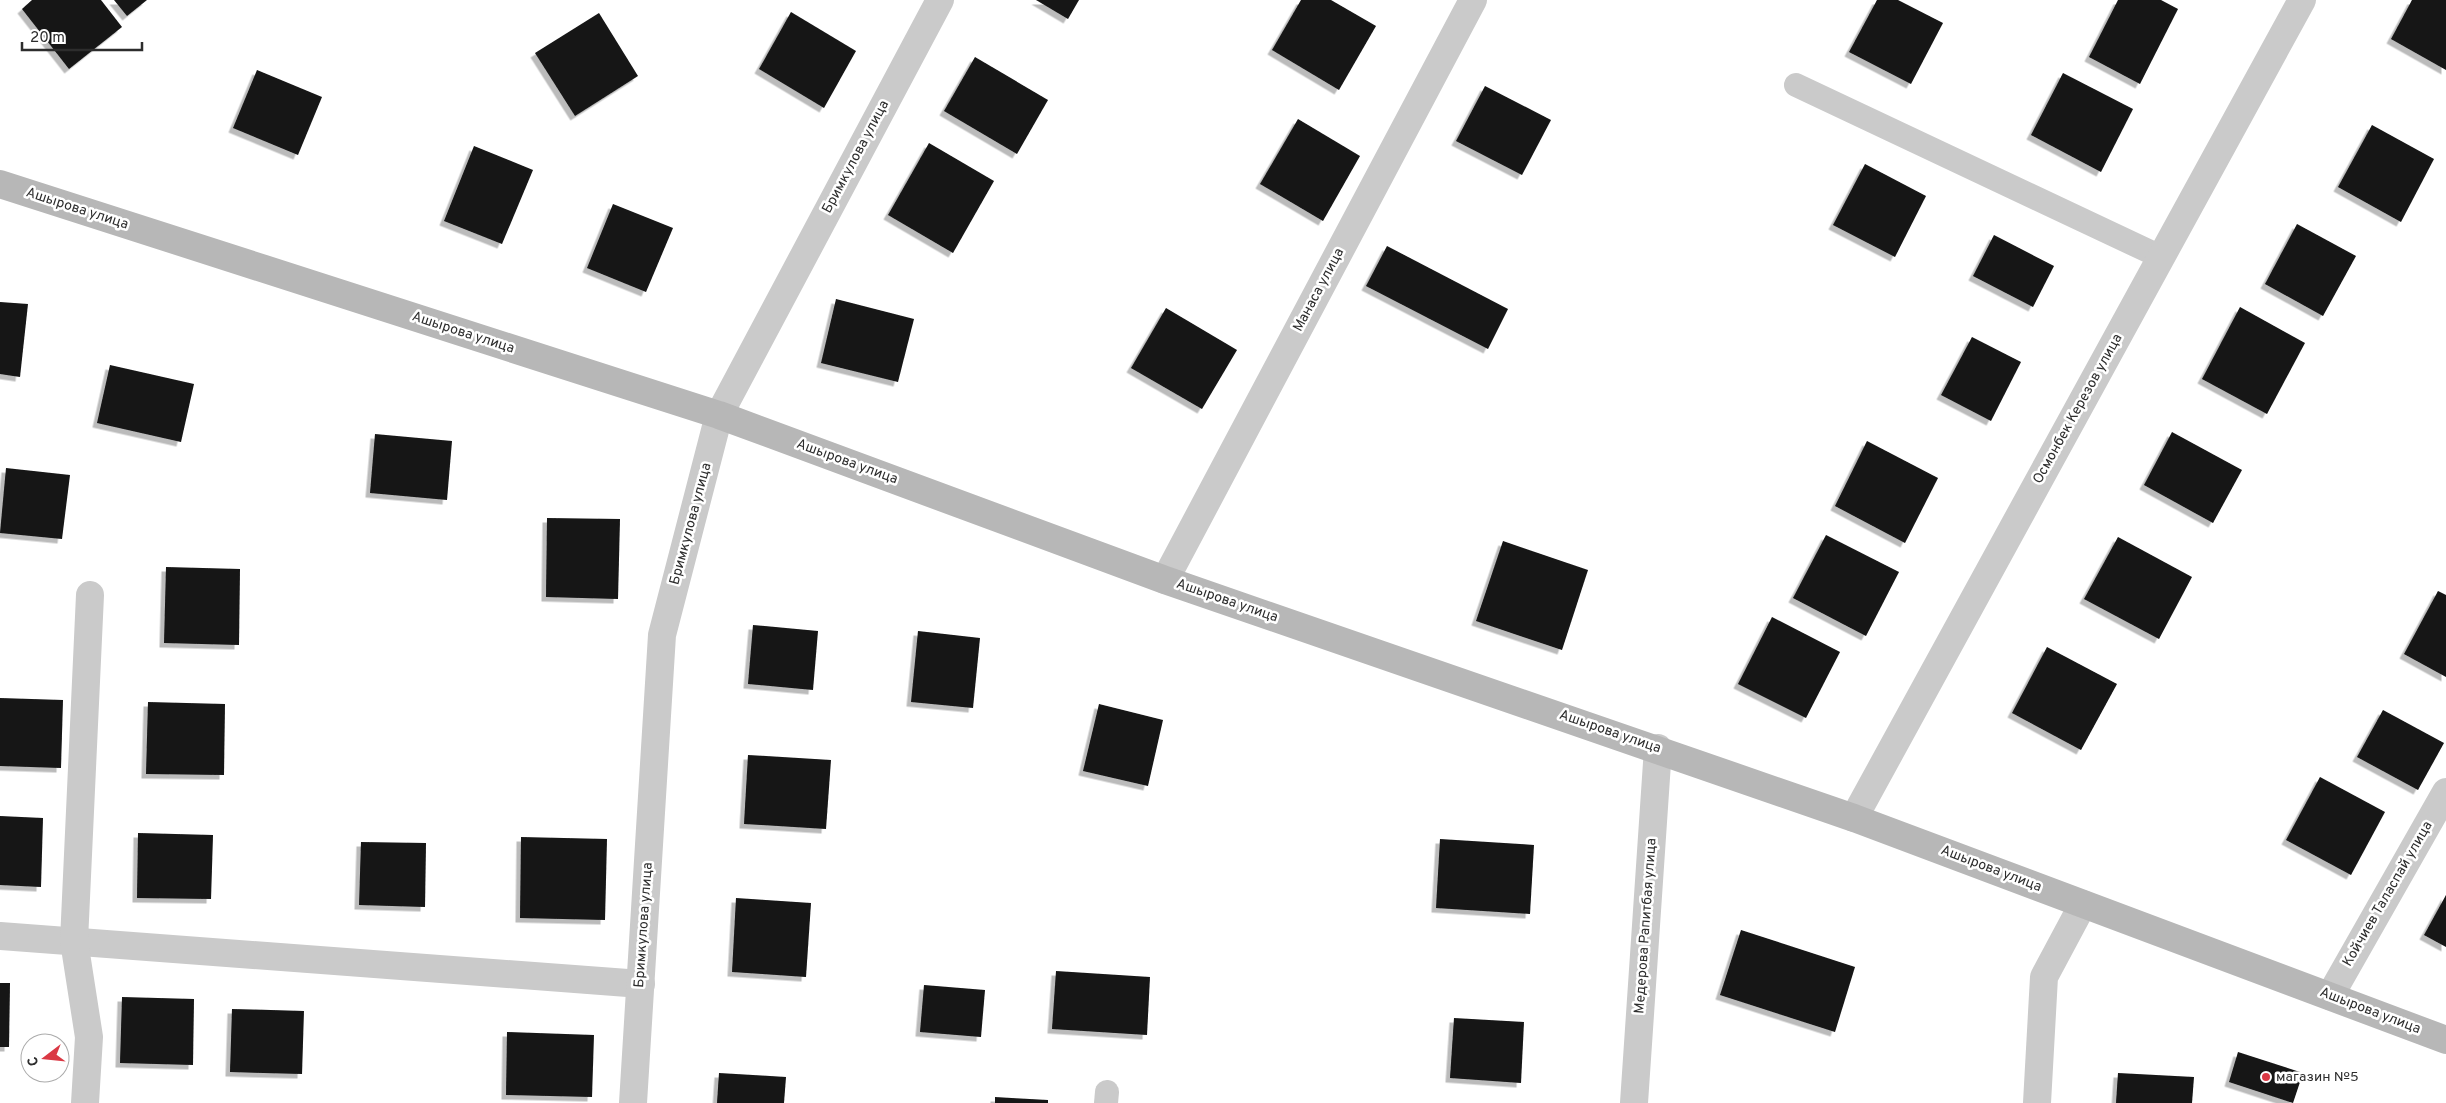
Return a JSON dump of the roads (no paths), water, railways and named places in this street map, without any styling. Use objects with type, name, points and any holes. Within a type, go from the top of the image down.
[{"type":"street","name":"Бримкулова улица","points":[[633,1103],[662,636],[719,415],[940,0]]},
{"type":"street","name":"Манаса улица","points":[[1166,580],[1473,0]]},
{"type":"street","name":"Осмонбек Керезов улица","points":[[1854,818],[2302,0]]},
{"type":"street","name":"Ашырова улица","points":[[0,184],[719,415],[1166,580],[1658,748],[1854,818],[2446,1040]]},
{"type":"street","points":[[85,1103],[89,1037],[74,941],[90,595]]},
{"type":"street","name":"Медерова Рапитбая улица","points":[[1634,1103],[1658,748]]},
{"type":"street","name":"Койчиев Таласпай улица","points":[[2330,996],[2446,792]]},
{"type":"street","points":[[2037,1103],[2044,977],[2083,904]]},
{"type":"street","points":[[0,936],[641,984]]},
{"type":"lane","points":[[1796,85],[2161,257]]},
{"type":"place","name":"магазин №5","points":[[2266,1077]]}]
